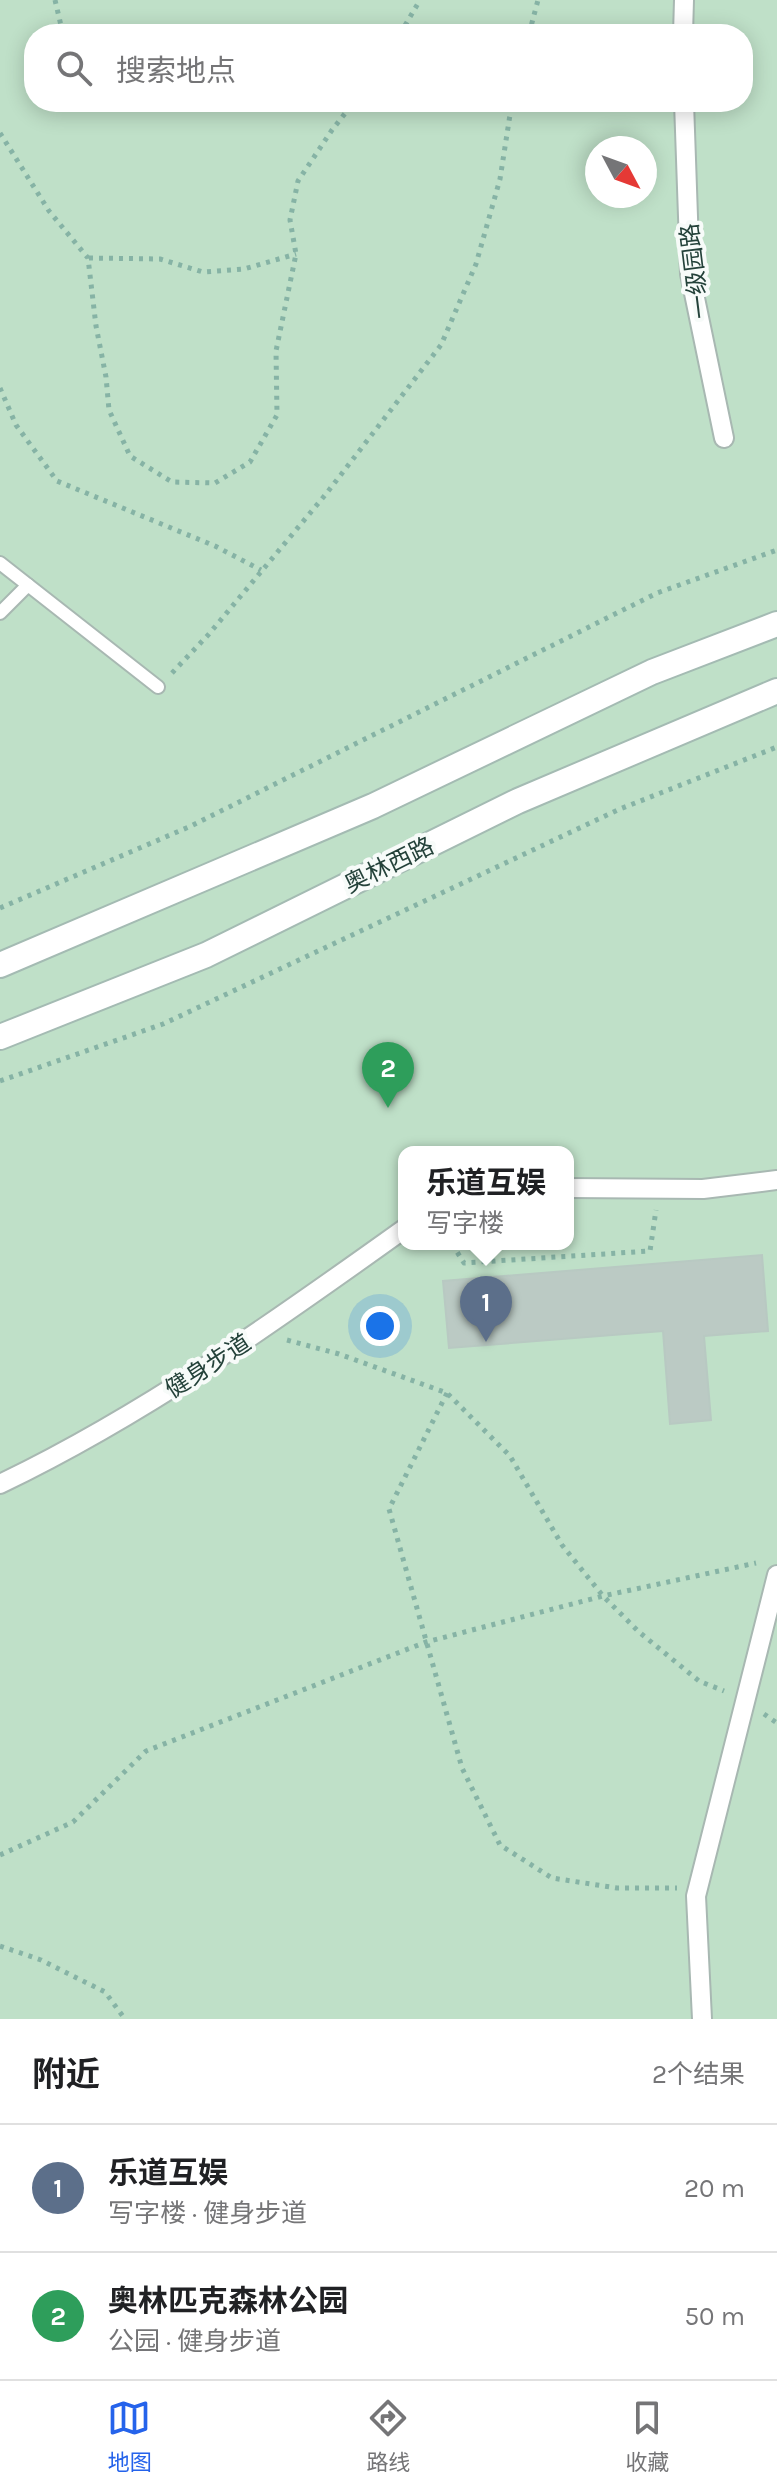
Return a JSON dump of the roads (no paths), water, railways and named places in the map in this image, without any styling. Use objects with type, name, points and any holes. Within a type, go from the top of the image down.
[{"type":"main road","points":[[0,965],[373,806],[652,672],[777,624]]},
{"type":"main road","name":"奥林西路","points":[[0,1037],[206,955],[518,801],[777,691]]},
{"type":"street","points":[[683,24],[684,0]]},
{"type":"street","name":"一级园路","points":[[684,112],[690,274],[724,438]]},
{"type":"street","points":[[574,1188],[703,1189],[777,1180]]},
{"type":"street","name":"健身步道","points":[[0,1484],[145,1406],[259,1333],[398,1233]]},
{"type":"street","points":[[702,2019],[696,1896],[777,1575]]},
{"type":"lane","points":[[0,563],[158,687]]},
{"type":"lane","points":[[0,613],[28,585]]},
{"type":"place","name":"奥林匹克森林公园","points":[[388,1108]]},
{"type":"place","name":"乐道互娱","points":[[486,1342]]}]
